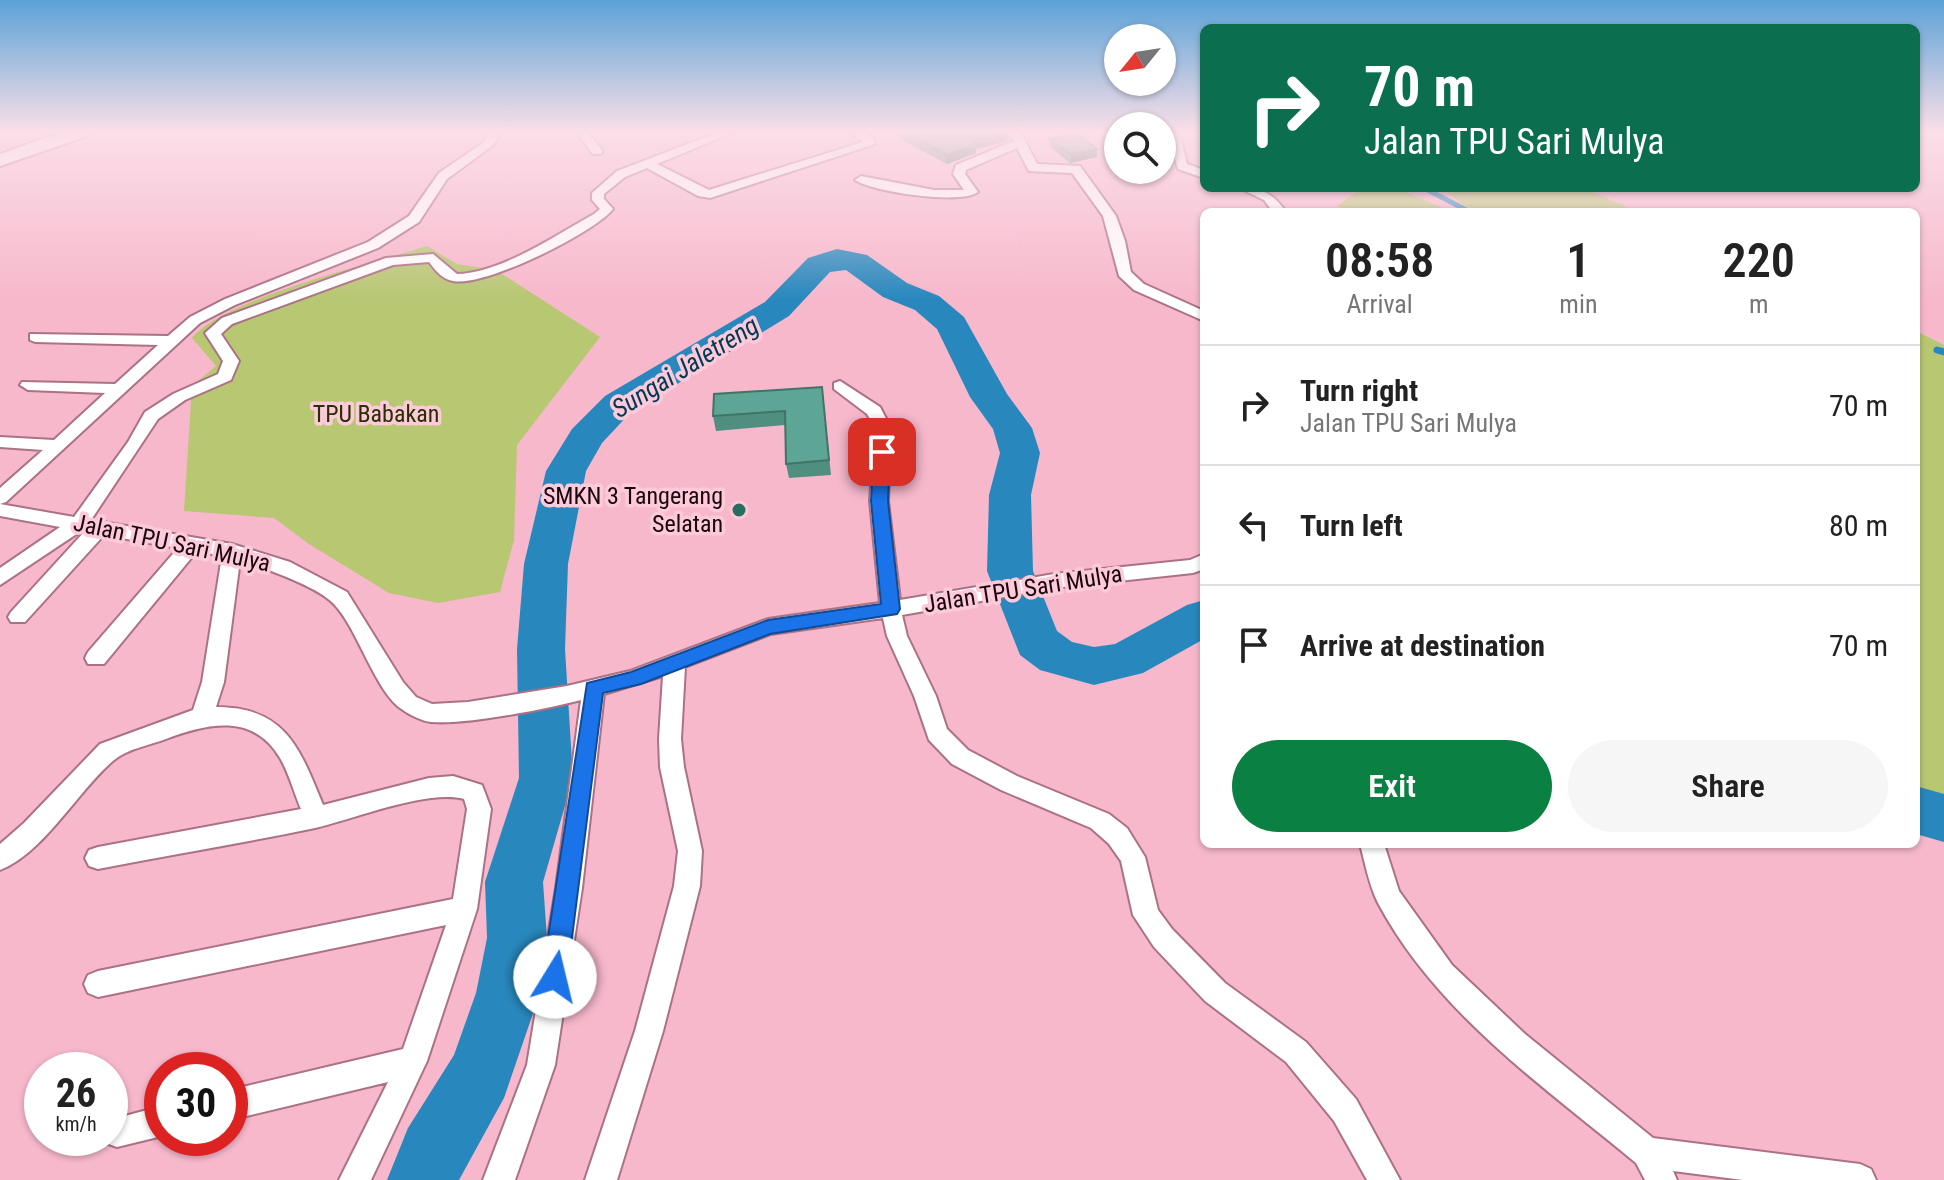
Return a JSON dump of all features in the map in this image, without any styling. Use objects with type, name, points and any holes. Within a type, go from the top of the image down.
[{"type":"street","points":[[0,498],[195,320],[230,302],[384,239],[414,219],[435,188]]},
{"type":"street","points":[[0,578],[80,522],[136,443],[151,416],[179,397],[225,377],[231,361],[213,333],[227,321],[391,261],[433,258],[444,273],[454,277],[484,275],[599,217],[607,209],[598,200],[598,193],[603,188]]},
{"type":"street","points":[[693,188],[710,194],[729,188]]},
{"type":"street","points":[[908,188],[966,195],[972,192],[969,188]]},
{"type":"street","points":[[1091,188],[1109,212],[1121,241],[1124,273],[1139,287],[1200,315]]},
{"type":"street","points":[[1255,192],[1268,197],[1277,208]]},
{"type":"street","points":[[35,337],[170,341]]},
{"type":"street","points":[[28,385],[118,389]]},
{"type":"street","points":[[840,386],[874,411],[883,428],[879,501],[891,609],[897,636],[925,696],[937,734],[960,757],[1009,783],[1100,821],[1118,836],[1133,857],[1146,915],[1163,938],[1215,992],[1296,1052],[1345,1110],[1384,1180]]},
{"type":"street","points":[[0,442],[57,445]]},
{"type":"street","name":"Jalan TPU Sari Mulya","points":[[0,510],[193,543],[283,567],[340,597],[395,688],[408,703],[430,713],[468,711],[567,695],[634,678],[768,627],[987,595],[1054,581],[1200,563]]},
{"type":"street","points":[[18,617],[101,526]]},
{"type":"street","points":[[96,658],[193,543]]},
{"type":"street","points":[[202,716],[213,682],[232,551]]},
{"type":"street","points":[[601,1180],[649,1031],[687,886],[690,851],[672,767],[670,739],[674,664]]},
{"type":"street","points":[[499,1180],[541,1065],[569,888],[594,688]]},
{"type":"street","points":[[0,859],[33,831],[108,751],[202,716],[242,716],[270,733],[289,751],[316,817]]},
{"type":"street","points":[[98,858],[316,817],[429,788],[453,786],[471,790],[479,809],[464,909],[413,1061],[355,1180]]},
{"type":"street","points":[[1373,848],[1388,896],[1442,974],[1515,1044],[1647,1152],[1661,1180]]},
{"type":"street","points":[[98,984],[464,909]]},
{"type":"street","points":[[248,1101],[413,1061]]},
{"type":"street","points":[[1647,1152],[1860,1180]]},
{"type":"green space","points":[[1356,192],[1406,192],[1443,208],[1340,208],[1337,206]]},
{"type":"green space","points":[[1446,192],[1593,192],[1629,208],[1468,208]]},
{"type":"green space","name":"TPU Babakan","points":[[427,246],[457,264],[496,270],[600,337],[517,445],[514,540],[500,592],[438,603],[389,593],[309,544],[274,518],[184,511],[192,386],[216,366],[192,338],[209,323],[267,296]]},
{"type":"green space","points":[[1920,333],[1944,345],[1944,798],[1920,789]]},
{"type":"building","points":[[822,387],[829,460],[786,464],[785,411],[713,416],[714,394]]},
{"type":"waterway","points":[[1432,192],[1462,208]]},
{"type":"waterway","name":"Sungai Jaletreng","points":[[423,1180],[433,1153],[480,1074],[508,993],[517,938],[514,882],[546,778],[541,649],[546,564],[566,471],[586,437],[618,404],[777,309],[819,265],[837,259],[856,262],[895,290],[927,303],[952,324],[989,397],[1012,428],[1020,453],[1010,495],[1010,571],[1037,642],[1057,657],[1094,666],[1126,660],[1200,619]]},
{"type":"waterway","points":[[1937,350],[1944,352]]},
{"type":"waterway","name":"Sungai Jaletreng","points":[[1920,811],[1944,818]]},
{"type":"place","name":"SMKN 3 Tangerang Selatan","points":[[739,510]]},
{"type":"route","points":[[555,977],[594,688],[674,664],[768,627],[891,609],[879,501],[882,452]]}]
